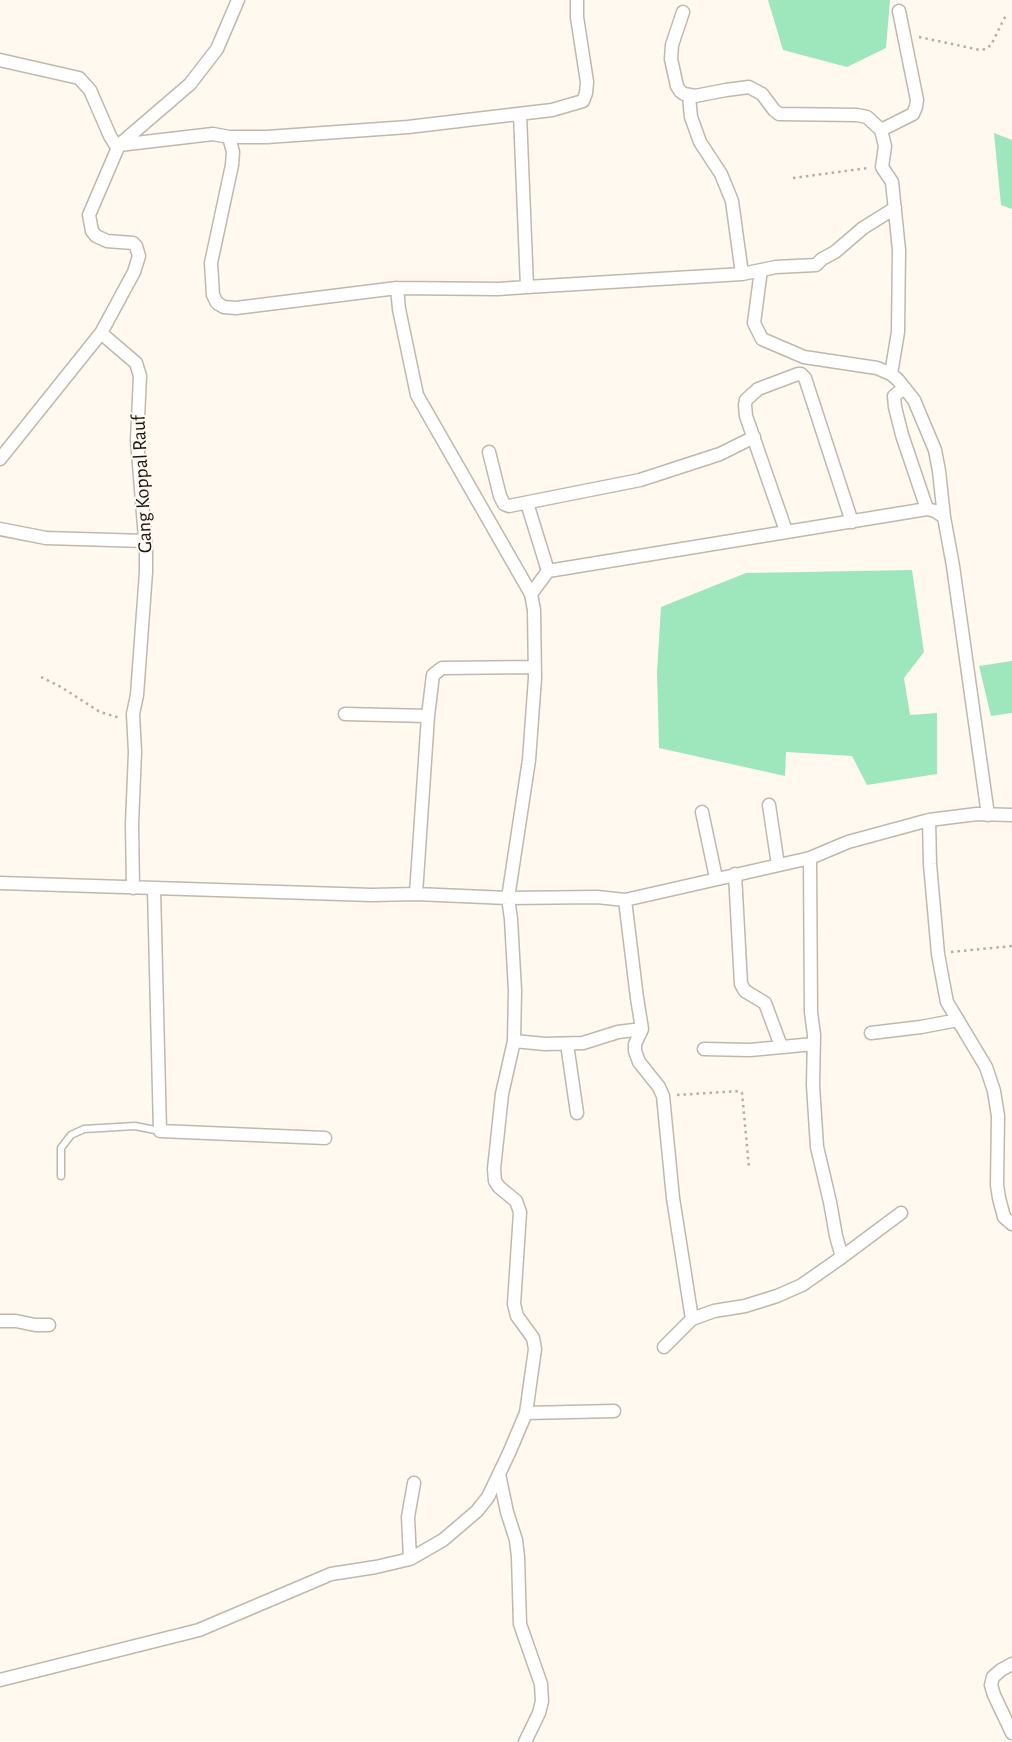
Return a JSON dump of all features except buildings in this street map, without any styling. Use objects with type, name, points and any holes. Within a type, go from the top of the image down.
[{"type":"street","points":[[0,460],[101,333],[134,272],[138,256],[136,246],[133,243],[107,242],[96,236],[92,231],[89,220],[119,145],[190,84],[217,49],[238,0]]},
{"type":"street","points":[[0,60],[79,78],[90,90],[110,136],[115,144],[119,145],[213,134],[229,137],[267,137],[408,127],[552,110],[583,101],[587,82],[577,16],[577,0]]},
{"type":"street","points":[[882,130],[913,114],[917,100],[899,11]]},
{"type":"street","points":[[683,12],[672,45],[671,60],[680,91],[689,96],[695,96],[749,87],[762,94],[779,114],[857,115],[867,117],[882,130],[885,146],[882,167],[892,182],[899,250],[898,332],[891,374]]},
{"type":"street","points":[[689,96],[691,117],[700,142],[721,174],[732,201],[742,274]]},
{"type":"street","points":[[520,114],[527,287]]},
{"type":"street","points":[[229,137],[233,152],[232,165],[211,263],[212,295],[217,303],[224,308],[397,288],[498,289],[742,274],[783,266],[816,265],[835,252],[863,228],[895,208]]},
{"type":"street","points":[[761,270],[754,323],[762,339],[804,357],[877,368],[891,374],[914,400],[935,450],[963,629],[988,815]]},
{"type":"street","points":[[0,1680],[198,1630],[331,1574],[376,1568],[410,1559],[443,1540],[477,1511],[488,1497],[526,1413],[535,1349],[533,1338],[517,1316],[514,1304],[520,1212],[516,1201],[499,1187],[494,1176],[502,1094],[514,1041],[515,991],[508,898],[530,760],[534,701],[534,610],[531,594],[417,395],[399,309],[397,288]]},
{"type":"street","name":"Gang Koppal Rauf","points":[[101,333],[136,363],[140,376],[137,440],[146,551],[146,592],[137,695],[133,714],[135,752],[132,824],[133,888]]},
{"type":"street","points":[[786,531],[746,416],[745,405],[746,400],[758,389],[798,374],[803,376],[852,522]]},
{"type":"street","points":[[904,388],[894,396],[895,407],[902,435],[927,509]]},
{"type":"street","points":[[489,452],[504,504],[510,506],[640,480],[720,454],[754,437]]},
{"type":"street","points":[[527,503],[548,571]]},
{"type":"street","points":[[531,594],[548,571],[927,509],[944,517]]},
{"type":"street","points":[[0,528],[46,538],[145,540]]},
{"type":"street","points":[[416,894],[428,716],[433,674],[442,668],[534,667]]},
{"type":"street","points":[[345,714],[428,716]]},
{"type":"street","points":[[769,805],[778,865]]},
{"type":"street","points":[[702,812],[716,878]]},
{"type":"street","points":[[0,883],[508,898],[597,897],[625,900],[810,858],[848,842],[929,820],[957,815],[1012,815]]},
{"type":"street","points":[[929,820],[930,864],[938,954],[947,1002],[986,1067],[994,1090],[998,1116],[999,1198],[1004,1217],[1012,1224]]},
{"type":"street","points":[[810,858],[814,1044],[813,1086],[817,1147],[842,1258]]},
{"type":"street","points":[[735,874],[741,984],[746,991],[765,1003],[781,1046]]},
{"type":"street","points":[[154,889],[160,1131],[325,1138]]},
{"type":"street","points":[[625,900],[642,1028],[635,1044],[635,1051],[639,1062],[659,1087],[663,1096],[673,1198],[692,1319]]},
{"type":"street","points":[[870,1033],[895,1031],[958,1020]]},
{"type":"street","points":[[514,1041],[583,1043],[618,1032],[642,1028]]},
{"type":"street","points":[[567,1044],[577,1113]]},
{"type":"street","points":[[704,1049],[750,1050],[814,1044]]},
{"type":"street","points":[[664,1347],[692,1319],[777,1296],[802,1285],[842,1258],[901,1213]]},
{"type":"street","points":[[0,1322],[16,1320],[35,1325],[49,1325]]},
{"type":"street","points":[[526,1413],[614,1411]]},
{"type":"street","points":[[499,1474],[507,1512],[516,1540],[520,1624],[541,1684],[542,1701],[525,1742]]},
{"type":"street","points":[[410,1559],[408,1517],[414,1483]]},
{"type":"street","points":[[1012,1664],[993,1677],[991,1685],[1012,1733]]},
{"type":"lane","points":[[61,1176],[61,1148],[71,1135],[84,1129],[135,1126],[160,1131]]},
{"type":"path","points":[[903,34],[980,50],[986,49],[991,45],[1006,15]]},
{"type":"path","points":[[793,178],[882,167]]},
{"type":"path","points":[[41,677],[61,687],[100,712],[123,718],[133,714]]},
{"type":"path","points":[[938,954],[1012,946]]},
{"type":"path","points":[[663,1096],[740,1091],[742,1095],[749,1168]]},
{"type":"green space","points":[[768,0],[890,0],[886,48],[847,67],[783,50]]},
{"type":"green space","points":[[994,133],[1012,140],[1012,209],[1001,205]]},
{"type":"green space","points":[[912,570],[924,652],[904,678],[910,715],[937,713],[937,774],[867,785],[852,756],[786,752],[785,776],[659,748],[657,672],[661,607],[746,573]]},
{"type":"green space","points":[[1012,661],[1012,713],[991,716],[979,666]]}]
